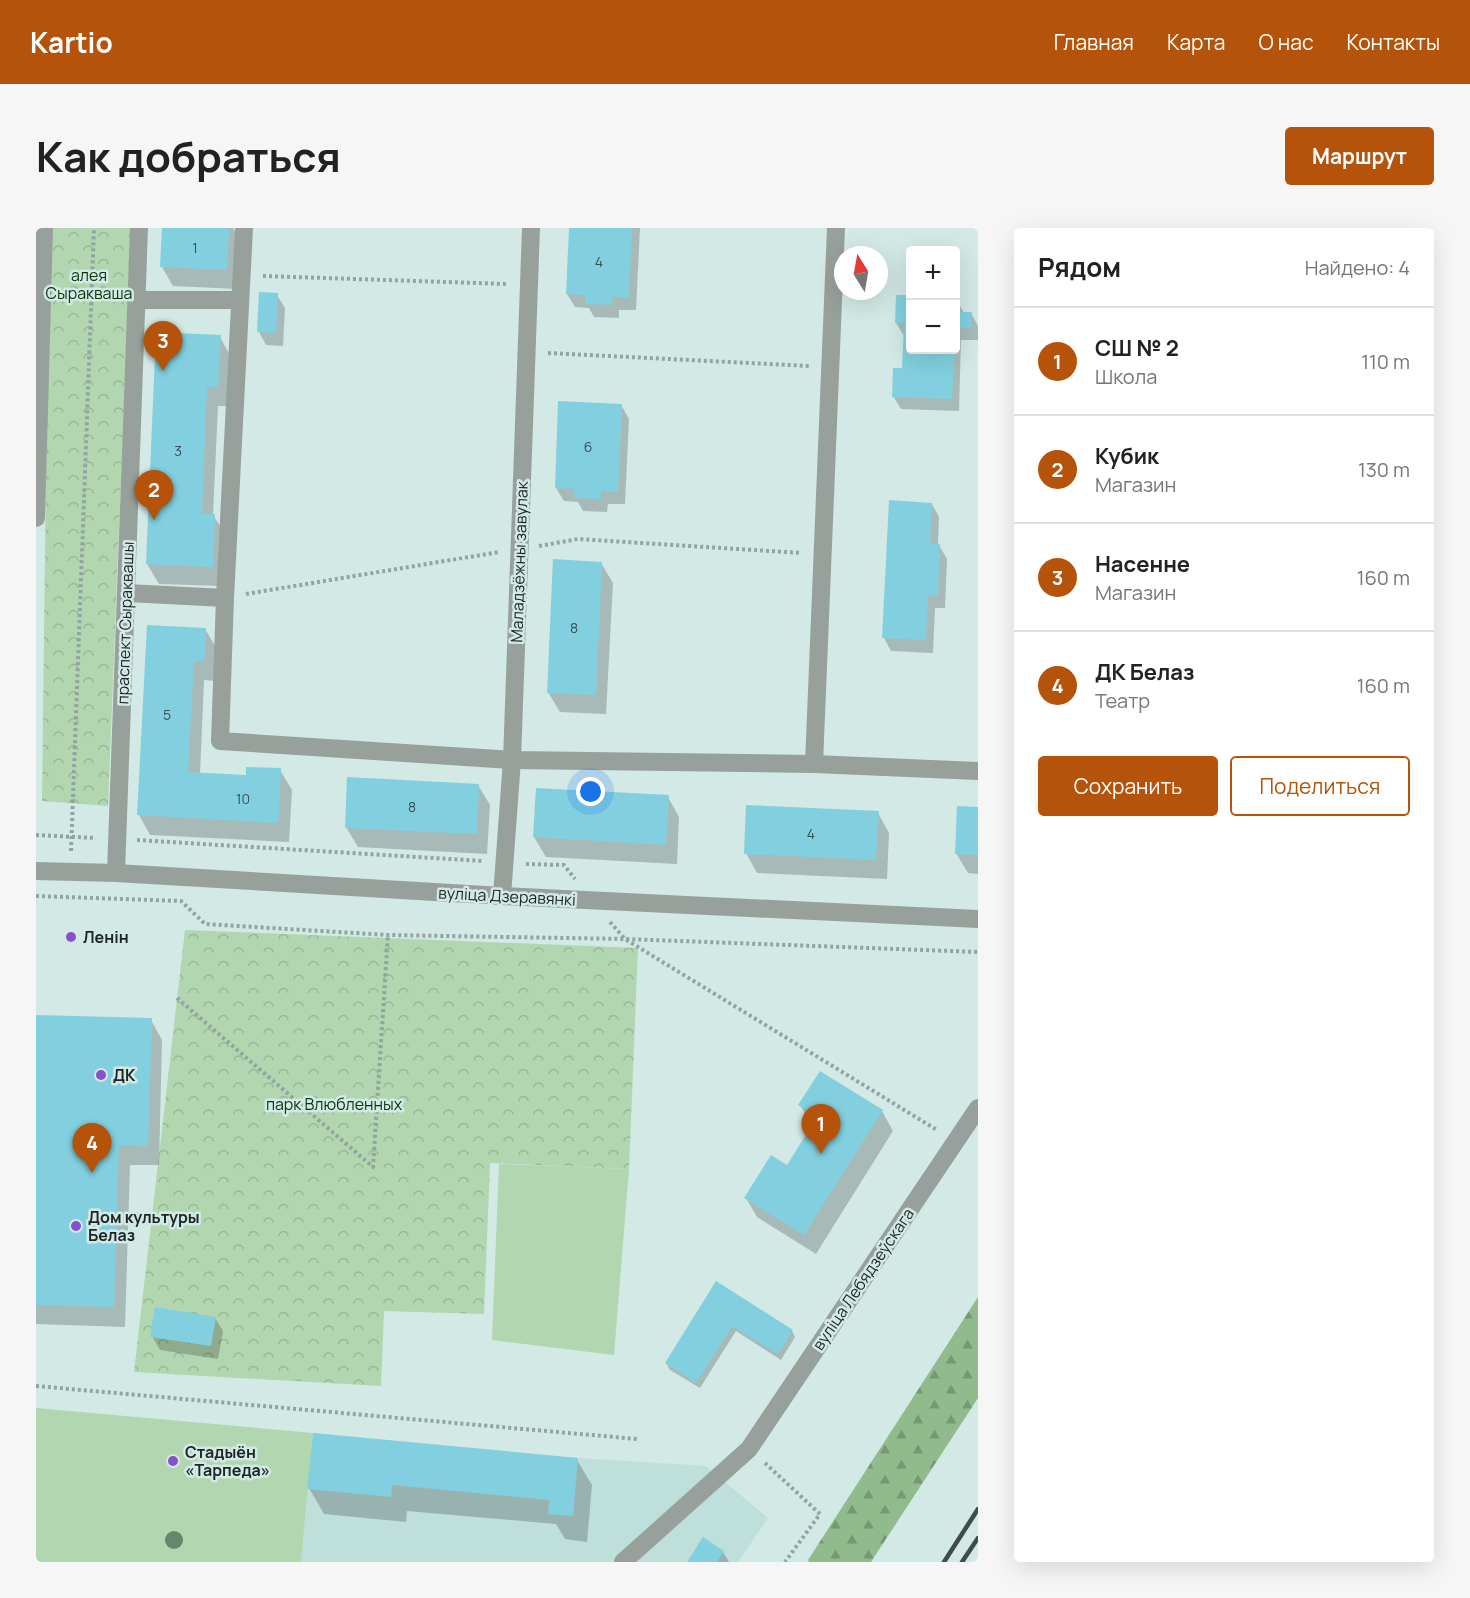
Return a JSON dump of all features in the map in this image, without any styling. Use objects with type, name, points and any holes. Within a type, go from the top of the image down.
[{"type":"street","points":[[36,518],[39,288],[44,228]]},
{"type":"street","name":"праспект Сыраквашы","points":[[116,873],[139,228]]},
{"type":"street","points":[[244,228],[220,741],[512,760],[814,764],[978,771]]},
{"type":"street","name":"Маладзёжны завулак","points":[[502,896],[512,760],[531,228]]},
{"type":"street","points":[[814,764],[836,228]]},
{"type":"street","points":[[136,300],[240,300]]},
{"type":"street","points":[[127,593],[225,598]]},
{"type":"street","name":"вуліца Дзеравянкі","points":[[36,871],[116,873],[502,896],[978,919]]},
{"type":"street","name":"вуліца Лебядзеўскага","points":[[623,1562],[749,1449],[978,1108]]},
{"type":"path","points":[[69,897],[94,228]]},
{"type":"path","points":[[242,276],[529,285]]},
{"type":"path","points":[[526,352],[830,367]]},
{"type":"path","points":[[36,835],[117,838],[505,863]]},
{"type":"path","points":[[36,896],[181,901],[205,924],[388,935],[625,939],[978,952]]},
{"type":"path","points":[[177,998],[373,1167],[388,935]]},
{"type":"path","points":[[625,939],[956,1141]]},
{"type":"path","points":[[36,1386],[637,1438]]},
{"type":"path","points":[[749,1449],[820,1514],[785,1562]]},
{"type":"shaded area","points":[[313,1433],[578,1458],[706,1466],[768,1518],[738,1562],[301,1562]]},
{"type":"green space","name":"алея Сыракваша","points":[[49,228],[131,228],[108,806],[42,801]]},
{"type":"green space","name":"парк Влюбленных","points":[[185,930],[638,948],[629,1169],[490,1163],[484,1314],[384,1311],[381,1386],[134,1372]]},
{"type":"green space","points":[[499,1164],[629,1169],[614,1355],[492,1340]]},
{"type":"green space","points":[[978,1297],[978,1398],[871,1562],[809,1562],[808,1560]]},
{"type":"green space","name":"Стадыён «Тарпеда»","points":[[36,1408],[313,1433],[301,1562],[36,1562]]},
{"type":"building","points":[[162,228],[229,228],[227,270],[160,267]]},
{"type":"building","points":[[569,228],[632,228],[629,298],[612,297],[612,305],[585,304],[585,295],[566,294]]},
{"type":"building","points":[[259,292],[278,293],[276,333],[257,332]]},
{"type":"building","points":[[896,295],[906,295],[906,354],[954,354],[952,399],[892,397],[893,368],[902,368],[904,323],[895,323]]},
{"type":"building","points":[[960,312],[972,312],[971,328],[960,327]]},
{"type":"building","points":[[156,332],[221,335],[218,387],[207,387],[202,513],[215,514],[213,567],[146,564]]},
{"type":"building","points":[[558,401],[622,404],[618,492],[601,491],[601,499],[574,498],[574,489],[555,488]]},
{"type":"building","points":[[889,500],[932,503],[930,544],[940,544],[938,596],[928,595],[926,640],[882,638]]},
{"type":"building","points":[[553,559],[602,562],[596,695],[547,693]]},
{"type":"building","points":[[147,625],[206,628],[204,661],[194,661],[188,772],[246,775],[246,767],[281,768],[278,823],[137,815]]},
{"type":"building","points":[[347,777],[479,784],[477,834],[345,828]]},
{"type":"building","points":[[536,788],[669,795],[666,845],[533,837]]},
{"type":"building","points":[[746,805],[879,811],[876,860],[744,854]]},
{"type":"building","points":[[957,806],[978,807],[978,855],[955,854]]},
{"type":"building","name":"Дом культуры Белаз","points":[[36,1015],[152,1018],[148,1146],[119,1145],[114,1307],[36,1305]]},
{"type":"building","points":[[820,1071],[883,1110],[804,1235],[744,1198],[771,1155],[787,1165],[817,1117],[798,1105]]},
{"type":"building","points":[[716,1281],[793,1330],[778,1354],[732,1326],[696,1383],[665,1363]]},
{"type":"building","points":[[155,1307],[216,1317],[211,1346],[150,1337]]},
{"type":"building","points":[[313,1433],[578,1458],[573,1516],[548,1514],[549,1500],[392,1485],[391,1497],[307,1489]]},
{"type":"building","points":[[703,1537],[724,1551],[717,1562],[687,1562]]},
{"type":"railway","points":[[944,1562],[978,1509]]},
{"type":"railway","points":[[962,1562],[978,1538]]},
{"type":"place","name":"Насенне","points":[[163,371]]},
{"type":"place","name":"Кубик","points":[[154,520]]},
{"type":"place","name":"Ленін","points":[[71,937]]},
{"type":"place","name":"ДК","points":[[101,1075]]},
{"type":"place","name":"СШ № 2","points":[[821,1154]]},
{"type":"place","name":"ДК Белаз","points":[[92,1173]]},
{"type":"place","name":"Дом культуры Белаз","points":[[76,1226]]},
{"type":"place","name":"Стадыён «Тарпеда»","points":[[173,1461]]}]
